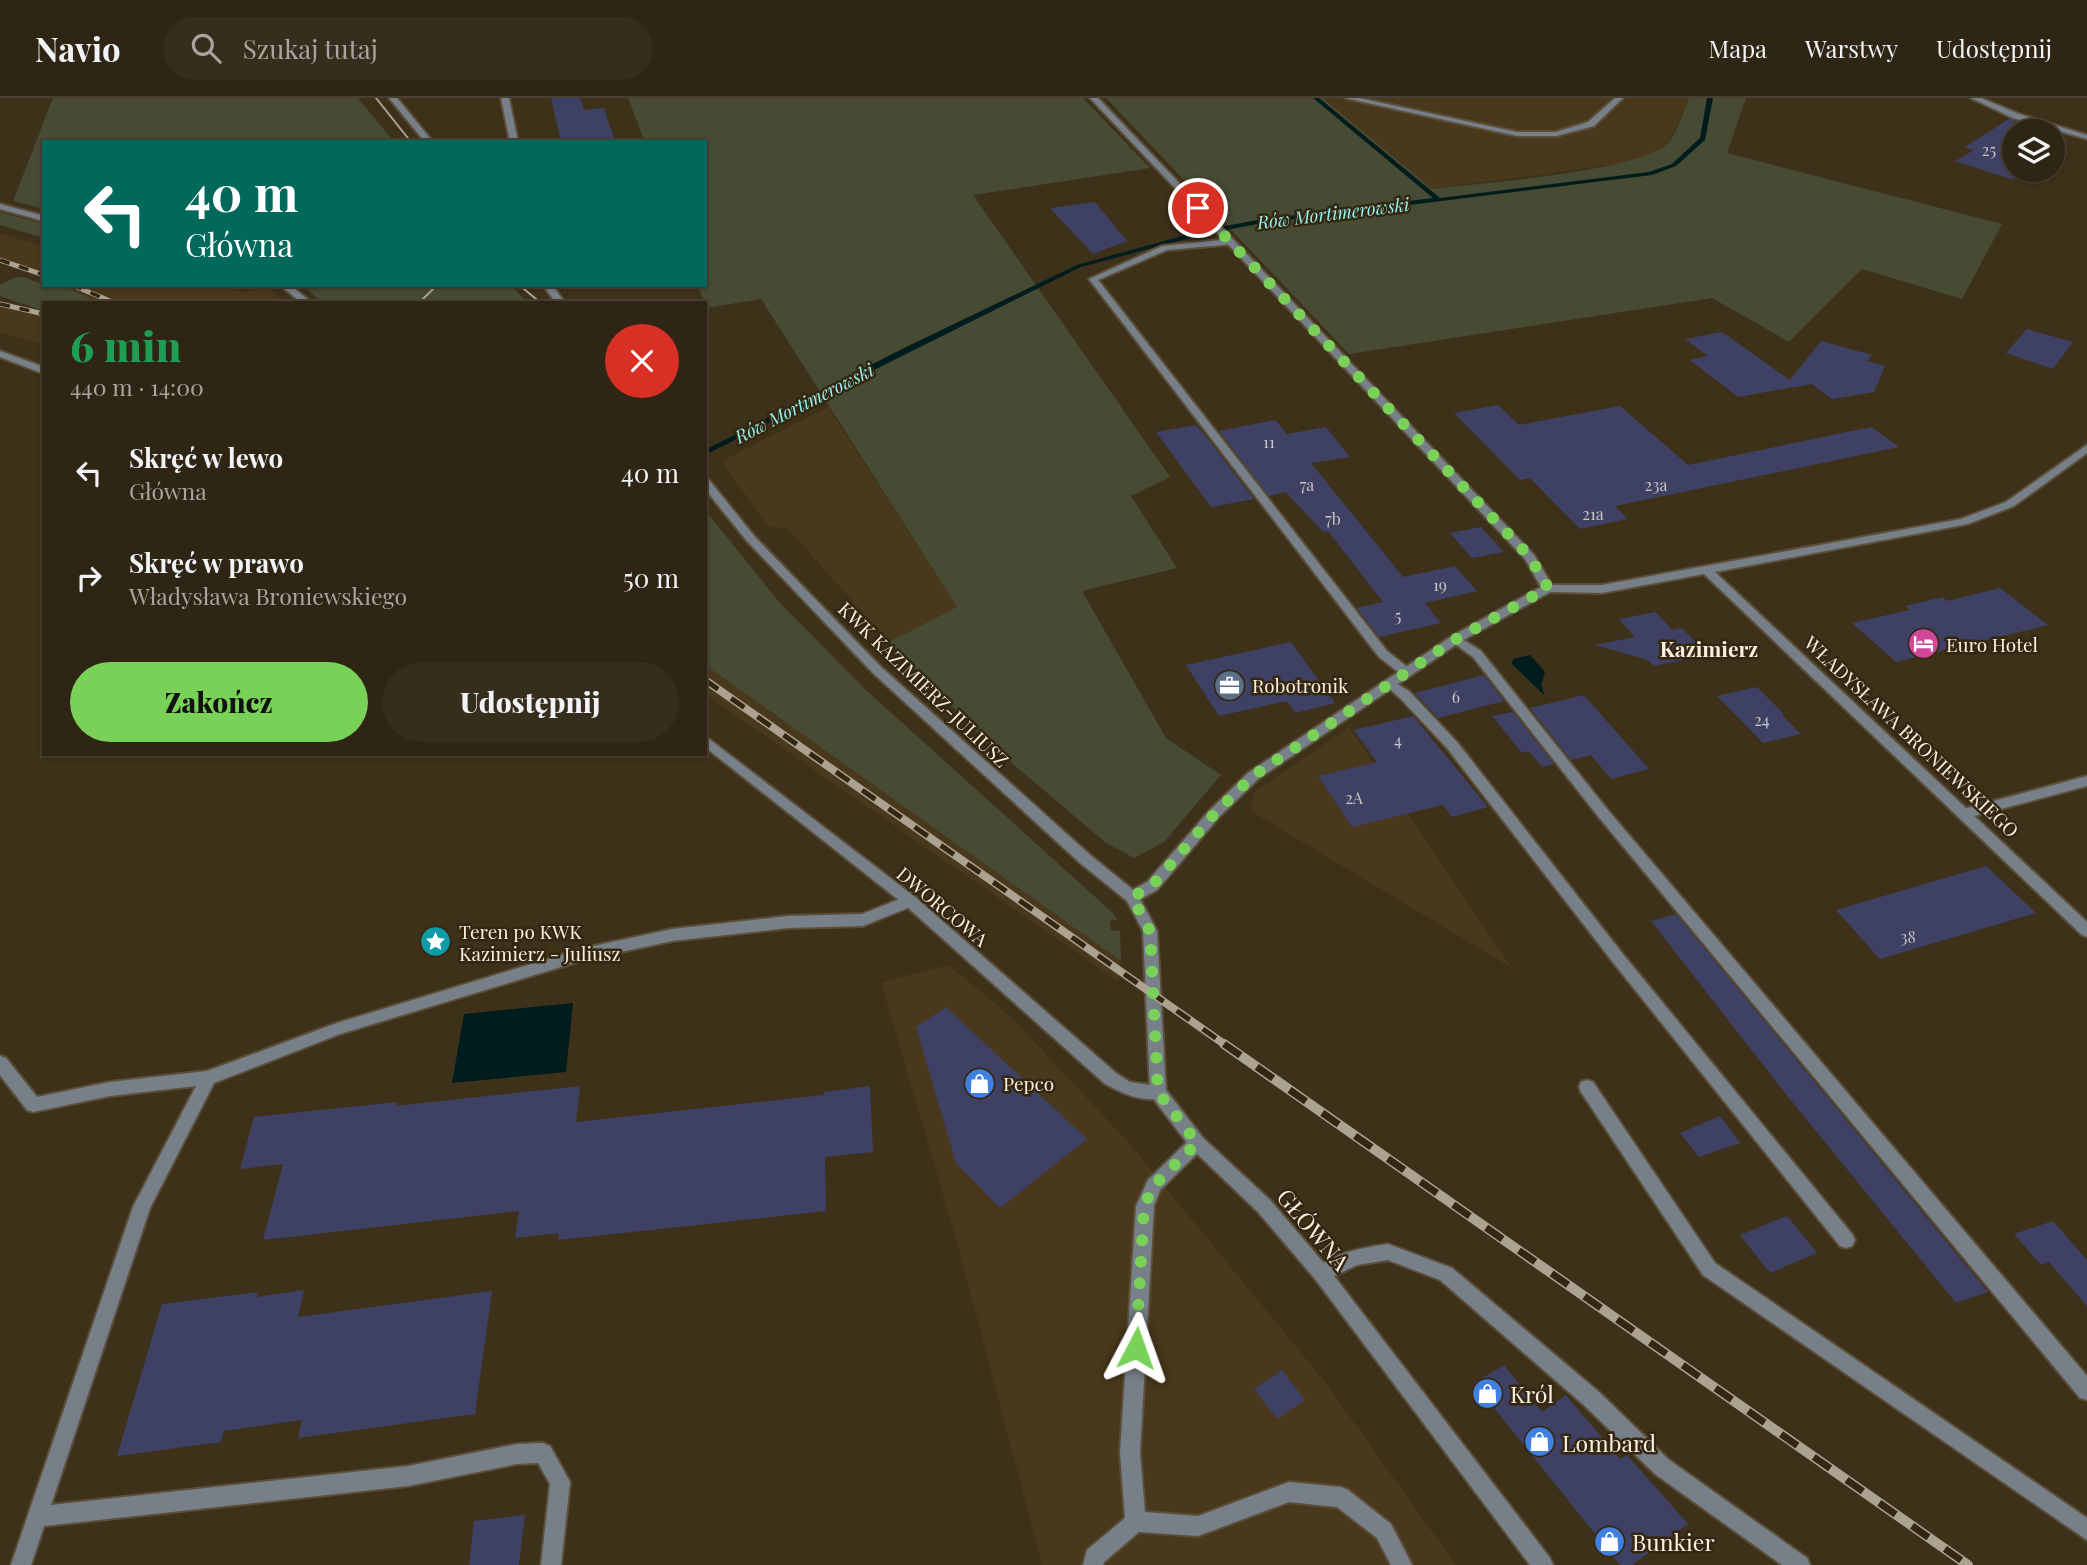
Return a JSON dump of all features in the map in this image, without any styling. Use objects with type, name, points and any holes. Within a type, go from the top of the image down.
[{"type":"street","points":[[393,98],[427,140]]},
{"type":"street","points":[[505,98],[514,140]]},
{"type":"street","points":[[1094,98],[1530,557],[1548,588]]},
{"type":"street","points":[[1349,98],[1517,134],[1556,134],[1591,124],[1619,98]]},
{"type":"street","points":[[1976,98],[2016,116],[2087,137]]},
{"type":"street","points":[[0,206],[42,218]]},
{"type":"street","points":[[1229,241],[1165,248],[1093,279],[1383,654],[1406,672]]},
{"type":"street","points":[[287,287],[304,301]]},
{"type":"street","points":[[549,287],[559,301]]},
{"type":"street","points":[[0,354],[42,369]]},
{"type":"street","points":[[1158,1092],[1150,931],[1132,897],[1152,886],[1215,813],[1253,776],[1456,639],[1548,588],[1602,589],[1964,522],[2010,504],[2087,448]]},
{"type":"street","name":"KWK KAZIMIERZ-JULIUSZ","points":[[707,484],[751,539],[877,670],[1092,866],[1132,897]]},
{"type":"street","name":"WŁADYSŁAWA BRONIEWSKIEGO","points":[[1708,571],[1967,813],[2087,931]]},
{"type":"street","points":[[1456,639],[1477,654],[1602,812],[2087,1391]]},
{"type":"street","points":[[1390,684],[1404,694],[1452,745],[1617,957],[1846,1240]]},
{"type":"street","name":"DWORCOWA","points":[[707,742],[910,901],[1110,1078],[1127,1088],[1158,1092]]},
{"type":"street","points":[[1967,813],[2087,781]]},
{"type":"street","points":[[0,1063],[33,1105],[110,1089],[208,1078],[337,1029],[584,954],[672,934],[788,922],[863,920],[910,901]]},
{"type":"street","points":[[21,1565],[142,1207],[208,1078]]},
{"type":"street","points":[[1587,1087],[1709,1269],[2087,1530]]},
{"type":"street","name":"GŁÓWNA","points":[[1158,1092],[1197,1143],[1264,1206],[1322,1274],[1543,1565]]},
{"type":"street","points":[[1136,1522],[1130,1453],[1144,1206],[1154,1185],[1197,1143]]},
{"type":"street","points":[[1322,1274],[1353,1257],[1388,1252],[1446,1274],[1592,1399],[1662,1467],[1800,1565]]},
{"type":"street","points":[[37,1517],[408,1476],[517,1454],[543,1453],[560,1482],[551,1565]]},
{"type":"street","points":[[1093,1565],[1094,1557],[1136,1522],[1198,1526],[1289,1492],[1341,1497],[1384,1531],[1402,1565]]},
{"type":"shaded area","points":[[1323,98],[1689,98],[1669,142],[1652,155],[1618,164],[1432,189]]},
{"type":"shaded area","points":[[0,233],[42,246],[42,278],[0,263]]},
{"type":"shaded area","points":[[65,287],[230,287],[243,293],[266,287],[284,301],[96,301]]},
{"type":"shaded area","points":[[0,301],[42,311],[42,344],[0,332]]},
{"type":"shaded area","points":[[828,407],[957,607],[889,642],[787,528],[768,527],[722,461]]},
{"type":"shaded area","points":[[707,666],[1121,961],[1119,982],[707,695]]},
{"type":"shaded area","points":[[1349,727],[1512,968],[1251,811],[1253,793]]},
{"type":"shaded area","points":[[949,965],[1011,1017],[1129,1143],[1325,1382],[1456,1565],[1042,1565],[958,1246],[881,982]]},
{"type":"green space","points":[[53,98],[358,98],[392,140],[42,140],[42,208],[13,201]]},
{"type":"green space","points":[[628,98],[1083,98],[1150,168],[973,195],[1170,477],[1131,496],[1177,568],[1082,591],[1166,738],[1221,775],[1164,842],[1134,858],[1105,842],[989,744],[889,642],[957,607],[761,299],[707,308],[707,301],[704,301],[699,287],[707,287],[707,140],[644,140]]},
{"type":"green space","points":[[1106,98],[1323,98],[1432,189],[1558,174],[1627,161],[1653,152],[1669,142],[1689,98],[1746,98],[1727,153],[2002,224],[1962,299],[1862,269],[1789,342],[1712,298],[1349,354]]},
{"type":"green space","points":[[0,212],[42,223],[42,237],[0,225]]},
{"type":"green space","points":[[24,277],[42,284],[42,287],[65,287],[96,301],[42,301],[42,310],[0,296],[0,285],[14,278]]},
{"type":"green space","points":[[305,287],[512,287],[526,301],[320,301]]},
{"type":"green space","points":[[707,512],[779,602],[867,691],[1114,914],[1117,920],[1110,921],[1111,930],[1120,931],[1121,961],[707,666]]},
{"type":"water","points":[[1530,655],[1545,672],[1541,685],[1545,696],[1512,664],[1513,659]]},
{"type":"water","points":[[573,1003],[566,1072],[452,1083],[464,1014]]},
{"type":"building","points":[[551,98],[580,98],[584,110],[604,108],[614,140],[561,140]]},
{"type":"building","points":[[2002,123],[2002,176],[1955,161],[1974,150],[1965,147]]},
{"type":"building","points":[[1095,202],[1127,241],[1093,254],[1050,208]]},
{"type":"building","points":[[2027,329],[2073,342],[2053,369],[2006,353]]},
{"type":"building","points":[[1722,332],[1790,380],[1821,341],[1872,355],[1867,361],[1885,366],[1874,392],[1832,399],[1812,384],[1738,397],[1690,360],[1708,356],[1685,339]]},
{"type":"building","points":[[1498,405],[1519,425],[1620,406],[1688,465],[1871,427],[1899,447],[1615,506],[1628,519],[1580,529],[1530,478],[1520,480],[1454,413]]},
{"type":"building","points":[[1275,420],[1287,434],[1326,427],[1350,457],[1311,463],[1403,577],[1455,566],[1477,591],[1425,603],[1441,623],[1379,637],[1357,608],[1383,602],[1328,531],[1323,532],[1286,492],[1269,496],[1219,431]]},
{"type":"building","points":[[1196,425],[1254,499],[1211,507],[1156,432]]},
{"type":"building","points":[[1481,527],[1504,552],[1472,558],[1450,533]]},
{"type":"building","name":"Euro Hotel","points":[[2000,588],[2048,625],[1896,662],[1852,623],[1910,610],[1905,606],[1943,597],[1947,601]]},
{"type":"building","points":[[1656,612],[1672,630],[1682,628],[1708,655],[1654,666],[1648,660],[1595,645],[1635,637],[1619,619]]},
{"type":"building","points":[[1291,642],[1335,703],[1295,713],[1287,701],[1219,716],[1186,665]]},
{"type":"building","points":[[1484,675],[1504,701],[1438,718],[1415,693]]},
{"type":"building","points":[[1757,687],[1801,734],[1763,743],[1717,696]]},
{"type":"building","points":[[1584,695],[1649,769],[1611,779],[1591,755],[1571,760],[1530,708]]},
{"type":"building","points":[[1513,712],[1554,764],[1542,767],[1529,751],[1522,753],[1492,716]]},
{"type":"building","points":[[1413,716],[1488,807],[1452,817],[1443,805],[1352,827],[1318,776],[1377,762],[1354,730]]},
{"type":"building","points":[[1986,866],[2036,913],[1880,959],[1836,910]]},
{"type":"building","points":[[1676,914],[1988,1292],[1956,1303],[1785,1093],[1651,921]]},
{"type":"building","name":"Pepco","points":[[946,1007],[1087,1139],[1000,1208],[956,1163],[916,1027]]},
{"type":"building","points":[[580,1086],[576,1122],[824,1095],[824,1092],[870,1086],[873,1152],[825,1157],[826,1211],[558,1240],[559,1233],[515,1238],[519,1211],[263,1240],[283,1164],[240,1169],[254,1117],[397,1102],[396,1106]]},
{"type":"building","points":[[1720,1116],[1740,1143],[1699,1157],[1680,1133]]},
{"type":"building","points":[[1787,1216],[1817,1253],[1770,1273],[1740,1235]]},
{"type":"building","points":[[2053,1221],[2087,1260],[2087,1306],[2049,1262],[2041,1265],[2014,1234]]},
{"type":"building","points":[[304,1290],[298,1317],[492,1291],[475,1414],[298,1438],[302,1420],[224,1431],[221,1442],[117,1456],[162,1304],[258,1292],[256,1297]]},
{"type":"building","points":[[1504,1365],[1542,1412],[1566,1395],[1620,1459],[1627,1455],[1688,1524],[1632,1565],[1620,1565],[1474,1383]]},
{"type":"building","points":[[1282,1370],[1305,1400],[1277,1419],[1254,1389]]},
{"type":"building","points":[[525,1515],[519,1565],[469,1565],[474,1521]]},
{"type":"waterway","points":[[1316,98],[1439,200]]},
{"type":"waterway","name":"Rów Mortimerowski","points":[[1439,200],[1650,174],[1674,165],[1703,139],[1710,98]]},
{"type":"waterway","name":"Rów Mortimerowski","points":[[707,452],[1079,266],[1204,232],[1263,221],[1439,200]]},
{"type":"tram line","points":[[376,98],[409,140]]},
{"type":"tram line","points":[[421,301],[435,287]]},
{"type":"tram line","points":[[521,287],[539,301]]},
{"type":"railway","points":[[0,260],[42,274]]},
{"type":"railway","points":[[77,287],[110,301]]},
{"type":"railway","points":[[0,304],[42,314]]},
{"type":"railway","points":[[707,681],[1227,1046]]},
{"type":"railway","points":[[1224,1044],[1968,1565]]},
{"type":"place","name":"Euro Hotel","points":[[1923,644]]},
{"type":"place","name":"Robotronik","points":[[1229,685]]},
{"type":"place","name":"Teren po KWK Kazimierz - Juliusz","points":[[436,942]]},
{"type":"place","name":"Pepco","points":[[980,1083]]},
{"type":"place","name":"Król","points":[[1487,1393]]},
{"type":"place","name":"Lombard","points":[[1539,1442]]},
{"type":"place","name":"Bunkier","points":[[1609,1541]]},
{"type":"district","name":"Kazimierz","points":[[1709,648]]},
{"type":"route","points":[[1136,1348],[1144,1206],[1154,1185],[1197,1143],[1158,1092],[1151,994],[1150,931],[1132,897],[1152,886],[1186,850],[1215,813],[1253,776],[1456,639],[1548,588],[1530,557],[1198,208]]}]
